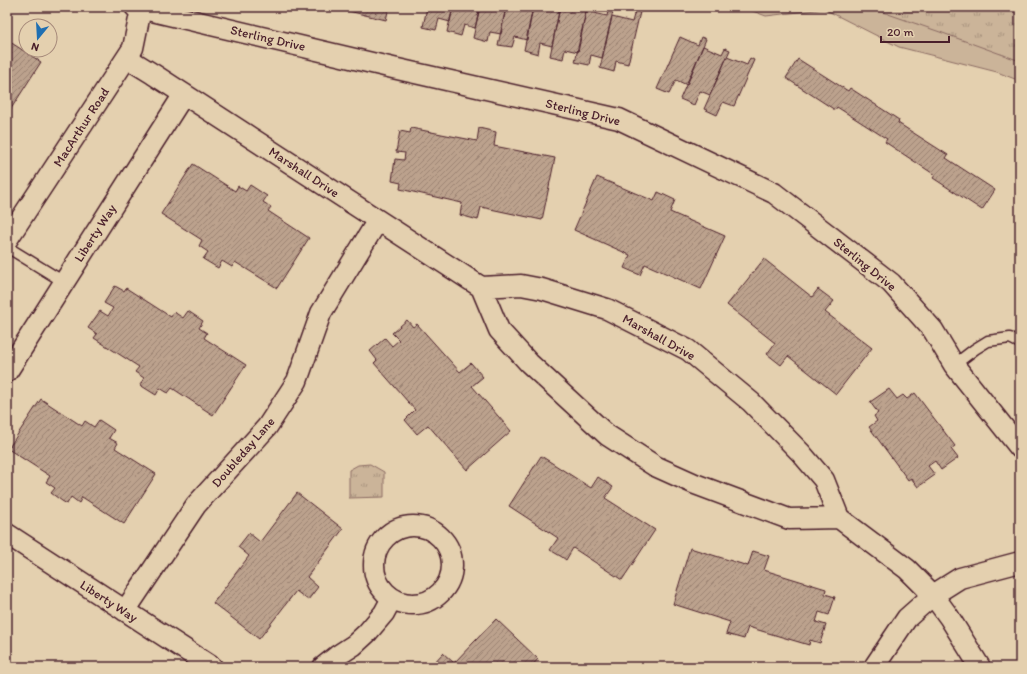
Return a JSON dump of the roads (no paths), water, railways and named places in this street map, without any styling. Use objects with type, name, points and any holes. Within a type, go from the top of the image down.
[{"type":"street","name":"MacArthur Road","points":[[7,240],[133,48],[138,8]]},
{"type":"street","name":"Sterling Drive","points":[[138,8],[401,70],[619,119],[774,193],[891,283],[933,330],[954,365],[1020,448]]},
{"type":"street","name":"Marshall Drive","points":[[126,58],[481,287],[521,285],[550,291],[607,309],[688,350],[751,402],[801,453],[824,480],[838,518]]},
{"type":"street","name":"Liberty Way","points":[[7,372],[184,94]]},
{"type":"street","name":"Doubleday Lane","points":[[125,611],[196,505],[267,427],[297,381],[321,314],[378,220]]},
{"type":"street","points":[[481,287],[499,330],[529,363],[607,435],[655,466],[695,484],[789,519],[838,518],[907,569],[933,595],[950,617],[980,667]]},
{"type":"street","name":"Liberty Way","points":[[7,534],[212,667]]},
{"type":"street","points":[[874,667],[907,618],[933,595],[960,578],[1020,562]]},
{"type":"street","points":[[323,667],[354,645],[367,633],[384,613],[392,598]]},
{"type":"lane","points":[[7,247],[64,282]]},
{"type":"lane","points":[[954,365],[988,341],[1010,338],[1020,343]]}]
